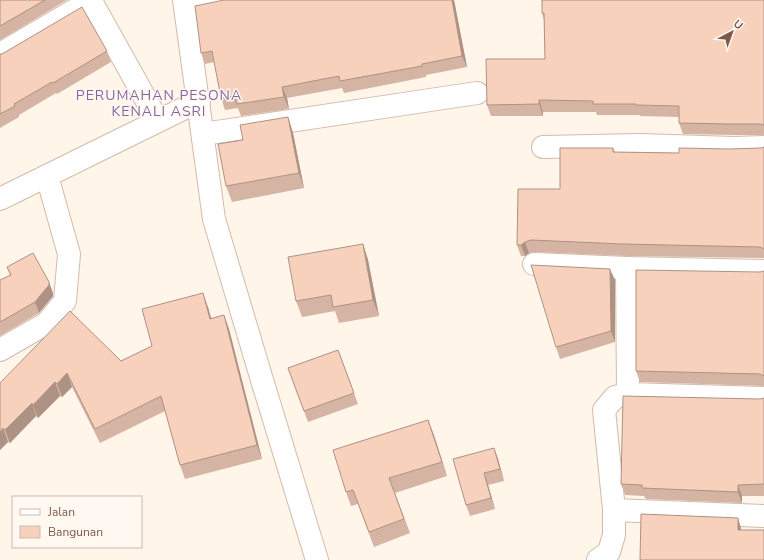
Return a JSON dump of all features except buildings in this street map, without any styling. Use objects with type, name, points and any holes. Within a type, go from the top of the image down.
[{"type":"street","points":[[0,54],[91,0],[158,121]]},
{"type":"street","points":[[217,0],[185,4],[214,219],[317,560]]},
{"type":"street","points":[[203,134],[477,93]]},
{"type":"street","points":[[0,199],[199,101]]},
{"type":"street","points":[[543,147],[640,145],[734,148],[764,147]]},
{"type":"street","points":[[0,350],[46,323],[65,302],[69,254],[47,176]]},
{"type":"street","points":[[534,264],[764,271]]},
{"type":"street","points":[[627,268],[628,394]]},
{"type":"street","points":[[598,560],[609,552],[614,536],[614,510],[604,410],[615,397],[628,394],[764,398]]},
{"type":"street","points":[[614,510],[764,516]]},
{"type":"district","name":"PERUMAHAN PESONA KENALI ASRI","points":[[159,104]]}]
